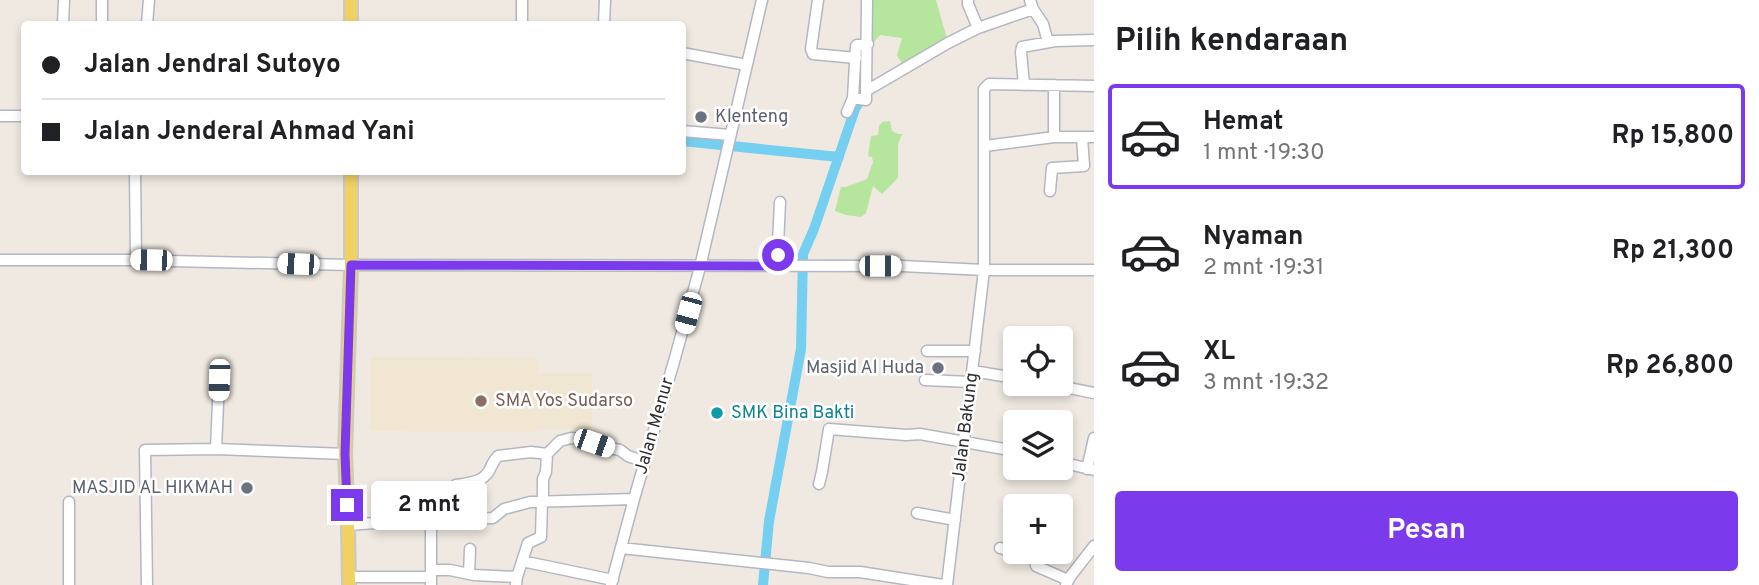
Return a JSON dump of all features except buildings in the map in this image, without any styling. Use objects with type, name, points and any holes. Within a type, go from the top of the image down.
[{"type":"main road","points":[[351,0],[351,21]]},
{"type":"main road","points":[[349,581],[345,454],[351,175]]},
{"type":"street","points":[[63,21],[64,0]]},
{"type":"street","points":[[102,0],[102,21]]},
{"type":"street","points":[[147,21],[149,0]]},
{"type":"street","points":[[522,21],[523,0]]},
{"type":"street","points":[[604,21],[605,0]]},
{"type":"street","name":"Jalan Menur","points":[[614,583],[634,499],[700,267],[762,0]]},
{"type":"street","points":[[818,0],[811,49],[813,54],[856,58]]},
{"type":"street","points":[[860,97],[867,0]]},
{"type":"street","points":[[968,0],[978,28]]},
{"type":"street","points":[[847,112],[860,97],[948,43],[1032,5],[1043,24],[1048,42]]},
{"type":"street","points":[[1094,40],[1048,42],[1022,48],[1024,85],[1094,86]]},
{"type":"street","points":[[860,97],[856,58],[863,45]]},
{"type":"street","points":[[686,54],[747,65]]},
{"type":"street","name":"Jalan Bakung","points":[[945,585],[984,270],[985,86],[1024,85]]},
{"type":"street","points":[[1054,85],[1054,137]]},
{"type":"street","points":[[0,116],[21,116]]},
{"type":"street","points":[[686,132],[729,139]]},
{"type":"street","points":[[985,146],[1054,137],[1094,137]]},
{"type":"street","points":[[1050,191],[1052,168],[1084,166],[1082,137]]},
{"type":"street","points":[[135,175],[135,260]]},
{"type":"street","points":[[776,266],[780,202]]},
{"type":"street","points":[[0,260],[351,265],[902,266],[984,270],[1094,270]]},
{"type":"street","points":[[928,351],[975,351]]},
{"type":"street","points":[[925,380],[972,376],[1003,377]]},
{"type":"street","points":[[216,449],[219,380]]},
{"type":"street","points":[[1073,389],[1094,393]]},
{"type":"street","points":[[819,484],[829,429],[920,434],[1003,449]]},
{"type":"street","points":[[1090,469],[1094,438]]},
{"type":"street","points":[[349,581],[431,577],[450,570],[516,581],[528,543],[541,537],[542,479],[546,472],[547,454],[560,441],[584,439],[645,461]]},
{"type":"street","points":[[147,585],[145,450],[216,449],[345,454]]},
{"type":"street","points":[[452,519],[452,488],[480,480],[489,471],[496,457],[525,452],[547,454]]},
{"type":"street","points":[[348,524],[493,518],[502,510],[530,502],[634,499]]},
{"type":"street","points":[[69,502],[69,585]]},
{"type":"street","points":[[917,513],[955,520]]},
{"type":"street","points":[[431,519],[431,577]]},
{"type":"street","points":[[1000,548],[1035,558],[1036,566],[1067,582],[1094,546]]},
{"type":"street","points":[[621,548],[828,572],[860,572],[945,585]]},
{"type":"street","points":[[469,574],[470,549]]},
{"type":"street","points":[[522,561],[614,583]]},
{"type":"shaded area","name":"SMA Yos Sudarso","points":[[370,357],[537,358],[538,373],[592,373],[592,429],[537,429],[537,432],[370,431]]},
{"type":"green space","points":[[870,0],[936,0],[947,39],[905,69],[897,55],[902,38],[880,35],[869,48]]},
{"type":"green space","points":[[890,121],[892,131],[902,134],[898,144],[898,178],[882,194],[873,186],[866,213],[861,217],[835,211],[841,187],[867,179],[873,162],[872,157],[868,156],[871,136],[878,135],[882,122]]},
{"type":"waterway","points":[[763,585],[769,521],[801,349],[803,254],[863,92]]},
{"type":"waterway","points":[[686,141],[839,157]]},
{"type":"place","name":"Klenteng","points":[[701,117]]},
{"type":"place","name":"Masjid Al Huda","points":[[938,368]]},
{"type":"place","name":"SMA Yos Sudarso","points":[[481,401]]},
{"type":"place","name":"SMK Bina Bakti","points":[[717,413]]},
{"type":"place","name":"MASJID AL HIKMAH","points":[[247,488]]},
{"type":"route","points":[[347,505],[345,454],[351,265],[776,266],[778,255]]}]
